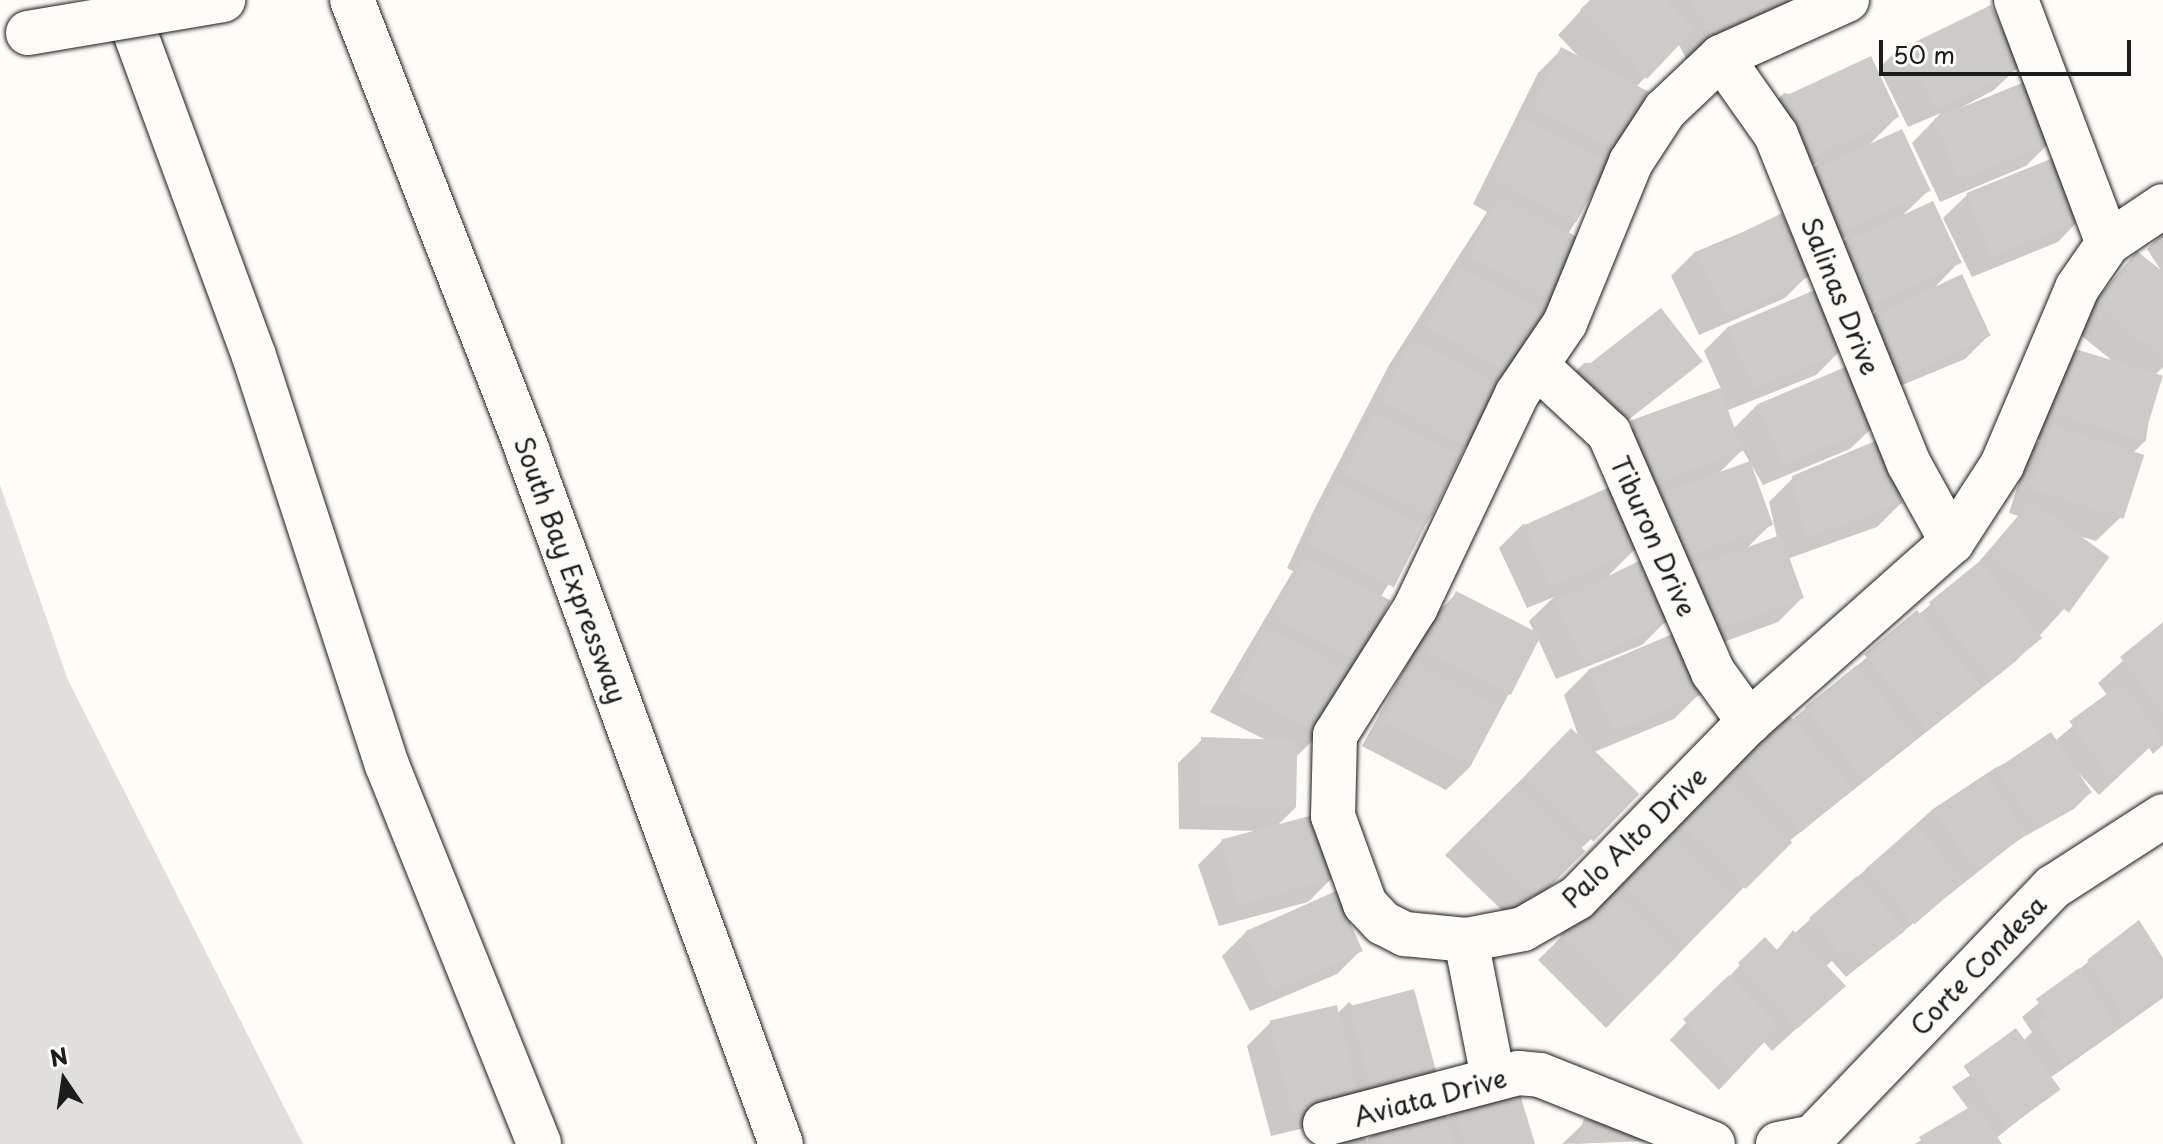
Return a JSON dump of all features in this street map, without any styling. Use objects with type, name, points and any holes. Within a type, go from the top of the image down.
[{"type":"main road","points":[[123,0],[254,356],[387,765],[539,1144]]},
{"type":"main road","points":[[14,35],[223,0]]},
{"type":"main road","name":"South Bay Expressway","points":[[352,0],[527,450],[781,1144]]},
{"type":"main road","name":"Palo Alto Drive","points":[[1847,0],[1721,57],[1665,110],[1631,162],[1583,282],[1538,367],[1517,394],[1416,607],[1335,735],[1329,777],[1341,845],[1365,904],[1405,934],[1466,940],[1523,929],[1577,898],[1749,722],[1952,542],[2002,465],[2077,288],[2108,243],[2163,206]]},
{"type":"main road","points":[[2016,0],[2108,243]]},
{"type":"main road","name":"Salinas Drive","points":[[1721,57],[1776,135],[1909,464],[1952,542]]},
{"type":"main road","name":"Tiburon Drive","points":[[1538,367],[1609,433],[1713,672],[1749,722]]},
{"type":"main road","name":"Corte Condesa","points":[[1796,1140],[2053,887],[2163,816]]},
{"type":"main road","points":[[1466,940],[1493,1078]]},
{"type":"main road","name":"Aviata Drive","points":[[1325,1124],[1493,1078],[1540,1075],[1713,1144]]},
{"type":"shaded area","points":[[0,485],[68,680],[303,1144],[0,1144]]},
{"type":"building","points":[[1590,0],[1666,0],[1694,29],[1647,79],[1580,10]]},
{"type":"building","points":[[1691,0],[1768,0],[1771,5],[1711,37]]},
{"type":"building","points":[[1991,5],[2021,67],[1935,109],[1905,47]]},
{"type":"building","points":[[1561,47],[1648,91],[1618,151],[1531,107]]},
{"type":"building","points":[[1871,56],[1899,117],[1813,157],[1785,96]]},
{"type":"building","points":[[2027,81],[2052,142],[1959,180],[1934,118]]},
{"type":"building","points":[[1524,118],[1608,163],[1576,223],[1492,178]]},
{"type":"building","points":[[1902,129],[1931,191],[1844,231],[1815,170]]},
{"type":"building","points":[[2058,156],[2083,219],[1992,256],[1966,193]]},
{"type":"building","points":[[1499,197],[1584,240],[1553,301],[1468,258]]},
{"type":"building","points":[[1933,201],[1962,263],[1875,303],[1846,242]]},
{"type":"building","points":[[1782,213],[1812,275],[1727,317],[1697,255]]},
{"type":"building","points":[[2137,251],[2163,272],[2163,359],[2094,303]]},
{"type":"building","points":[[1460,266],[1547,314],[1514,376],[1426,327]]},
{"type":"building","points":[[1962,274],[1991,336],[1905,376],[1876,314]]},
{"type":"building","points":[[1817,289],[1843,351],[1754,389],[1728,327]]},
{"type":"building","points":[[1661,308],[1703,362],[1627,421],[1585,367]]},
{"type":"building","points":[[1413,339],[1502,386],[1469,448],[1380,401]]},
{"type":"building","points":[[2072,348],[2163,376],[2143,441],[2052,413]]},
{"type":"building","points":[[1850,365],[1876,426],[1784,465],[1758,404]]},
{"type":"building","points":[[1720,388],[1743,451],[1654,483],[1631,420]]},
{"type":"building","points":[[1374,413],[1461,456],[1432,516],[1345,473]]},
{"type":"building","points":[[2052,425],[2144,455],[2124,519],[2031,489]]},
{"type":"building","points":[[1880,439],[1903,503],[1806,538],[1792,476]]},
{"type":"building","points":[[1750,461],[1773,525],[1679,559],[1656,495]]},
{"type":"building","points":[[1337,483],[1424,527],[1394,587],[1307,543]]},
{"type":"building","points":[[1612,486],[1640,548],[1551,588],[1523,525]]},
{"type":"building","points":[[2031,500],[2109,557],[2069,613],[1990,556]]},
{"type":"building","points":[[1781,535],[1804,598],[1711,632],[1688,569]]},
{"type":"building","points":[[1305,557],[1391,601],[1360,661],[1274,618]]},
{"type":"building","points":[[1639,561],[1668,621],[1584,662],[1555,602]]},
{"type":"building","points":[[1980,561],[2042,638],[1991,679],[1929,603]]},
{"type":"building","points":[[1456,591],[1542,635],[1511,695],[1425,652]]},
{"type":"building","points":[[1917,610],[1981,686],[1928,730],[1864,654]]},
{"type":"building","points":[[2163,622],[2163,713],[2120,657]]},
{"type":"building","points":[[1268,628],[1353,673],[1320,734],[1236,689]]},
{"type":"building","points":[[1675,633],[1701,695],[1614,732],[1588,670]]},
{"type":"building","points":[[1415,663],[1501,707],[1471,765],[1385,722]]},
{"type":"building","points":[[1857,665],[1916,738],[1864,780],[1805,707]]},
{"type":"building","points":[[2122,683],[2162,738],[2109,776],[2069,721]]},
{"type":"building","points":[[1788,714],[1852,788],[1801,833],[1737,759]]},
{"type":"building","points":[[1571,728],[1639,794],[1593,841],[1525,775]]},
{"type":"building","points":[[2051,732],[2092,793],[2037,829],[1996,769]]},
{"type":"building","points":[[1201,737],[1297,740],[1295,808],[1199,805]]},
{"type":"building","points":[[1723,773],[1792,842],[1746,889],[1676,820]]},
{"type":"building","points":[[1986,775],[2027,834],[1976,870],[1934,811]]},
{"type":"building","points":[[1518,784],[1585,851],[1537,899],[1470,832]]},
{"type":"building","points":[[1317,814],[1334,879],[1239,904],[1221,840]]},
{"type":"building","points":[[1916,825],[1965,881],[1915,924],[1866,868]]},
{"type":"building","points":[[1667,830],[1734,897],[1685,947],[1618,879]]},
{"type":"building","points":[[1857,876],[1905,931],[1863,963],[1850,947],[1841,954],[1809,918]]},
{"type":"building","points":[[1609,887],[1678,956],[1629,1004],[1560,936]]},
{"type":"building","points":[[1336,891],[1363,951],[1272,992],[1246,931]]},
{"type":"building","points":[[2139,920],[2163,958],[2163,994],[2126,1019],[2087,960]]},
{"type":"building","points":[[1793,930],[1846,986],[1797,1029],[1738,963],[1765,937],[1777,950]]},
{"type":"building","points":[[2079,968],[2119,1029],[2064,1065],[2037,1025],[2048,1017],[2036,999]]},
{"type":"building","points":[[1729,975],[1780,1028],[1734,1072],[1683,1019]]},
{"type":"building","points":[[1414,989],[1438,1080],[1374,1097],[1349,1006]]},
{"type":"building","points":[[1337,1005],[1359,1099],[1291,1114],[1270,1021]]},
{"type":"building","points":[[2016,1028],[2061,1089],[2008,1128],[1963,1066]]},
{"type":"building","points":[[1519,1091],[1535,1144],[1464,1144],[1455,1108]]},
{"type":"building","points":[[1975,1104],[2002,1144],[1924,1144],[1919,1137]]},
{"type":"building","points":[[1446,1113],[1453,1144],[1382,1144],[1378,1127]]},
{"type":"building","points":[[1584,1119],[1602,1122],[1651,1140],[1575,1144]]}]
